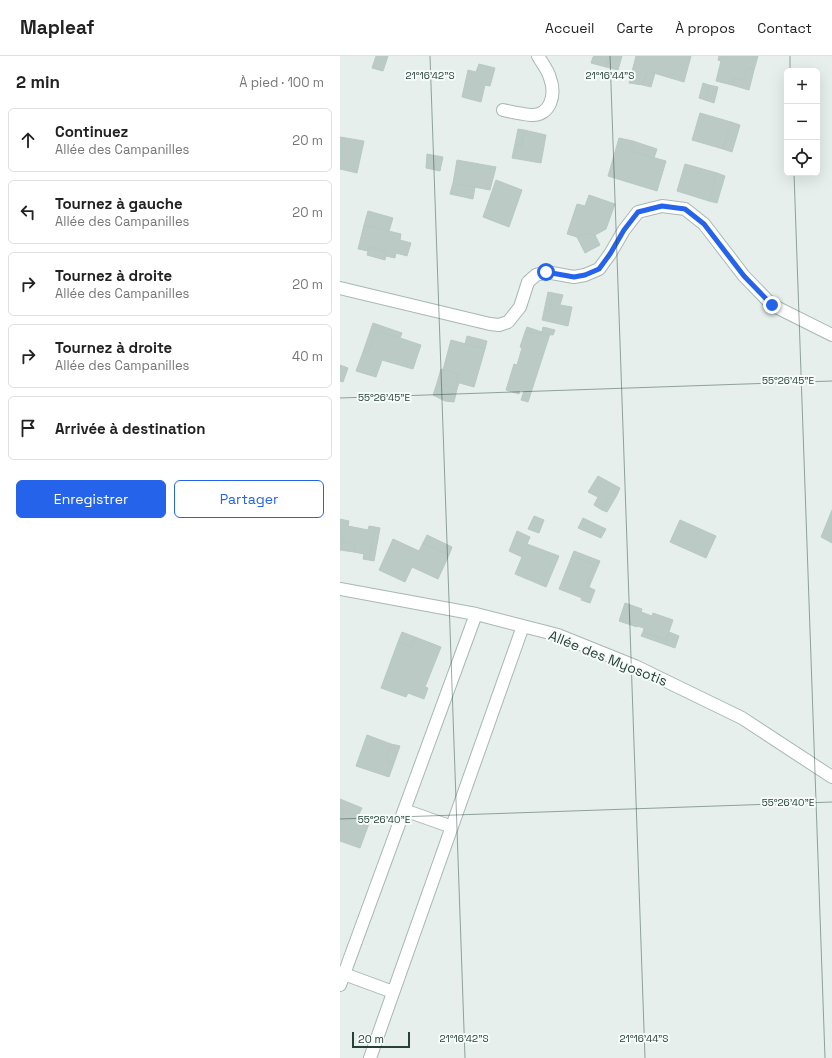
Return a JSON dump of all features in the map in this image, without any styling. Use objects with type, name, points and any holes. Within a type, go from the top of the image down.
[{"type":"street","points":[[503,110],[532,115],[540,114],[548,108],[552,99],[553,88],[550,77],[538,56]]},
{"type":"street","points":[[340,288],[490,324],[508,322],[520,306],[528,282],[536,275],[546,272],[574,277],[585,275],[599,269],[624,230],[638,212],[662,206],[685,209],[704,224],[744,276],[772,305],[832,335]]},
{"type":"street","name":"Allée des Myosotis","points":[[340,589],[476,614],[558,635],[635,666],[742,718],[832,777]]},
{"type":"street","points":[[393,992],[342,980],[476,614]]},
{"type":"street","points":[[370,1058],[523,626]]},
{"type":"street","points":[[404,810],[452,827]]},
{"type":"building","points":[[376,56],[388,56],[383,71],[372,68]]},
{"type":"building","points":[[593,56],[622,56],[618,70],[606,67],[608,60]]},
{"type":"building","points":[[636,56],[691,56],[684,82],[647,71],[643,85],[629,83]]},
{"type":"building","points":[[719,56],[758,56],[754,70],[747,68],[743,80],[734,78],[732,85],[716,81],[721,61],[718,60]]},
{"type":"building","points":[[593,57],[608,60],[606,67],[591,63]]},
{"type":"building","points":[[479,64],[495,68],[490,86],[485,85],[481,102],[462,97],[468,70],[476,72]]},
{"type":"building","points":[[747,68],[754,70],[749,90],[732,85],[734,78],[743,80]]},
{"type":"building","points":[[647,71],[655,73],[651,87],[643,85]]},
{"type":"building","points":[[703,83],[709,85],[705,100],[699,98]]},
{"type":"building","points":[[709,85],[718,87],[714,103],[705,100]]},
{"type":"building","points":[[700,113],[731,122],[723,149],[692,140]]},
{"type":"building","points":[[731,122],[740,125],[732,152],[723,149]]},
{"type":"building","points":[[518,129],[524,130],[521,146],[515,144]]},
{"type":"building","points":[[524,130],[546,135],[541,163],[512,158],[515,144],[521,146]]},
{"type":"building","points":[[340,137],[364,141],[357,173],[340,169]]},
{"type":"building","points":[[619,138],[633,141],[630,151],[666,161],[657,191],[608,176]]},
{"type":"building","points":[[633,141],[657,149],[654,158],[630,151]]},
{"type":"building","points":[[427,154],[443,157],[440,171],[426,168]]},
{"type":"building","points":[[457,160],[496,167],[490,190],[453,183]]},
{"type":"building","points":[[685,164],[717,173],[709,201],[677,191]]},
{"type":"building","points":[[717,173],[725,176],[717,203],[709,201]]},
{"type":"building","points":[[496,180],[522,190],[509,227],[483,217]]},
{"type":"building","points":[[453,183],[475,187],[473,199],[450,194]]},
{"type":"building","points":[[589,195],[615,204],[606,229],[595,235],[586,233],[577,237],[567,234],[577,204],[585,206]]},
{"type":"building","points":[[368,211],[393,218],[389,231],[364,225]]},
{"type":"building","points":[[364,225],[401,234],[400,240],[411,243],[407,256],[396,253],[395,258],[386,256],[387,252],[369,247],[368,251],[358,249]]},
{"type":"building","points":[[586,233],[595,235],[600,245],[585,253],[577,237]]},
{"type":"building","points":[[369,247],[387,252],[385,260],[367,255]]},
{"type":"building","points":[[548,292],[553,293],[549,312],[544,311]]},
{"type":"building","points":[[553,293],[563,295],[560,305],[572,307],[568,326],[542,320],[544,311],[549,312]]},
{"type":"building","points":[[373,323],[402,333],[400,338],[376,330],[368,353],[363,352]]},
{"type":"building","points":[[527,327],[542,332],[543,327],[555,330],[553,335],[525,332]]},
{"type":"building","points":[[376,330],[421,345],[413,369],[382,360],[376,377],[356,371],[363,352],[368,353]]},
{"type":"building","points":[[525,332],[550,334],[528,402],[521,400],[524,391],[520,390],[519,394],[506,390],[514,364],[517,365],[522,348],[520,347]]},
{"type":"building","points":[[467,336],[487,341],[485,349],[465,344]]},
{"type":"building","points":[[451,340],[485,349],[474,387],[456,382],[458,374],[443,370]]},
{"type":"building","points":[[340,365],[348,368],[343,382],[340,381]]},
{"type":"building","points":[[441,369],[458,374],[456,382],[459,383],[457,389],[437,383]]},
{"type":"building","points":[[437,383],[457,389],[454,402],[445,401],[433,395]]},
{"type":"building","points":[[598,476],[620,488],[617,495],[612,492],[602,510],[594,505],[598,497],[588,492]]},
{"type":"building","points":[[612,492],[617,495],[607,512],[602,510]]},
{"type":"building","points":[[832,510],[832,543],[821,537]]},
{"type":"building","points":[[534,516],[544,520],[539,533],[528,529]]},
{"type":"building","points":[[583,518],[606,529],[601,538],[578,528]]},
{"type":"building","points":[[340,519],[349,521],[348,526],[368,530],[369,526],[375,527],[369,560],[363,559],[364,554],[354,552],[356,544],[340,541]]},
{"type":"building","points":[[680,520],[716,536],[706,558],[670,542]]},
{"type":"building","points":[[375,527],[380,528],[374,561],[369,560]]},
{"type":"building","points":[[517,531],[530,537],[527,544],[559,556],[546,587],[515,574],[522,557],[509,551]]},
{"type":"building","points":[[427,535],[452,547],[449,555],[423,543]]},
{"type":"building","points":[[393,539],[419,551],[423,543],[449,555],[438,579],[412,567],[405,582],[379,570]]},
{"type":"building","points":[[340,541],[356,544],[354,552],[340,550]]},
{"type":"building","points":[[574,551],[600,561],[589,587],[586,586],[594,565],[572,556]]},
{"type":"building","points":[[572,556],[594,565],[586,586],[595,590],[590,603],[581,600],[582,598],[559,589]]},
{"type":"building","points":[[625,603],[642,609],[641,612],[652,616],[653,613],[673,620],[666,640],[643,632],[644,628],[619,621]]},
{"type":"building","points":[[402,632],[415,637],[412,647],[398,642]]},
{"type":"building","points":[[643,632],[666,640],[669,632],[679,636],[675,648],[641,636]]},
{"type":"building","points":[[415,637],[441,647],[425,687],[428,688],[424,699],[408,693],[406,697],[381,688],[398,642],[412,647]]},
{"type":"building","points":[[367,735],[391,744],[386,760],[394,763],[389,777],[356,766]]},
{"type":"building","points":[[391,744],[400,746],[394,763],[386,760]]},
{"type":"building","points":[[340,799],[362,808],[358,816],[340,810]]},
{"type":"building","points":[[340,810],[370,821],[360,848],[340,841]]},
{"type":"route","points":[[546,272],[574,277],[585,275],[599,269],[624,230],[638,212],[662,206],[685,209],[704,224],[744,276],[772,305]]}]
